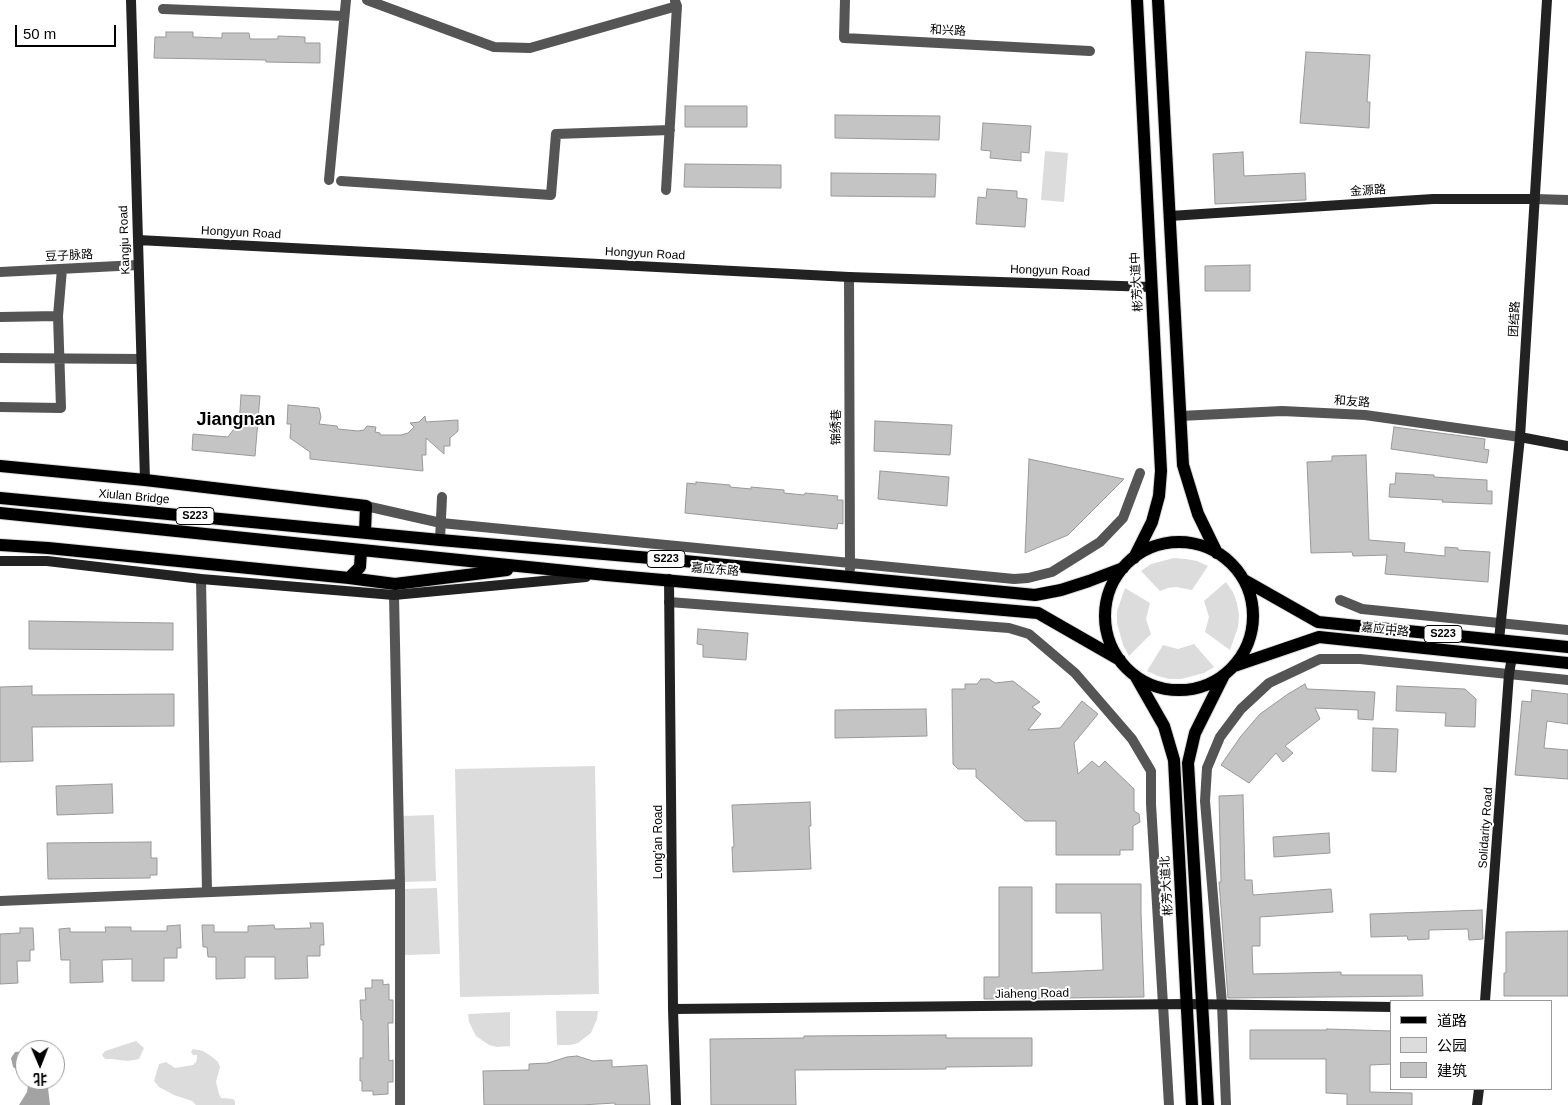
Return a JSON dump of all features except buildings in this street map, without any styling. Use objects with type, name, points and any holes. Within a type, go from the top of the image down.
[{"type":"main road","name":"彬芳大道中","points":[[1134,558],[1152,522],[1159,496],[1161,471],[1137,0]]},
{"type":"main road","points":[[1158,0],[1183,465],[1198,514],[1217,552]]},
{"type":"main road","points":[[0,466],[145,480],[366,506],[365,532]]},
{"type":"main road","name":"Xiulan Bridge","points":[[0,498],[296,525]]},
{"type":"main road","name":"嘉应东路","points":[[0,513],[606,575],[669,579],[1038,613],[1120,660]]},
{"type":"main road","name":"嘉应东路","points":[[296,525],[1035,595],[1070,587],[1123,568]]},
{"type":"main road","name":"S223","points":[[1123,568],[1147,550],[1176,542],[1190,543],[1217,552],[1228,560],[1244,580]]},
{"type":"main road","points":[[0,545],[48,548],[395,584],[530,567]]},
{"type":"main road","points":[[349,578],[360,568],[361,550]]},
{"type":"main road","points":[[1120,660],[1109,638],[1106,608],[1112,587],[1123,568]]},
{"type":"main road","points":[[1234,666],[1248,644],[1253,625],[1250,592],[1244,580]]},
{"type":"main road","name":"嘉应中路","points":[[1244,580],[1318,622],[1568,647]]},
{"type":"main road","name":"嘉应中路","points":[[1234,666],[1319,637],[1568,663]]},
{"type":"main road","name":"S223","points":[[1120,660],[1135,675],[1147,682],[1173,689],[1200,687],[1224,675],[1234,666]]},
{"type":"main road","name":"彬芳大道北","points":[[1135,675],[1164,726],[1174,760],[1192,1105]]},
{"type":"main road","points":[[1208,1105],[1188,763],[1195,733],[1224,675]]},
{"type":"street","name":"Kangju Road","points":[[131,0],[145,480]]},
{"type":"street","points":[[329,180],[346,0]]},
{"type":"street","points":[[368,0],[494,47],[512,48],[530,48],[676,3],[666,190]]},
{"type":"street","name":"和兴路","points":[[844,0],[844,38],[1090,51]]},
{"type":"street","name":"团结路","points":[[1499,640],[1520,437],[1546,0]]},
{"type":"street","points":[[163,10],[344,16]]},
{"type":"street","points":[[341,181],[551,195],[556,134],[670,130]]},
{"type":"street","name":"金源路","points":[[1170,216],[1433,199],[1568,200]]},
{"type":"street","name":"Hongyun Road","points":[[138,240],[849,277],[1152,288]]},
{"type":"street","name":"豆子脉路","points":[[0,272],[138,265]]},
{"type":"street","points":[[0,407],[61,408],[58,316],[62,269]]},
{"type":"street","name":"锦绣巷","points":[[849,277],[850,577]]},
{"type":"street","points":[[0,317],[58,316]]},
{"type":"street","points":[[0,358],[141,359]]},
{"type":"street","name":"和友路","points":[[1180,416],[1282,411],[1365,415],[1520,437]]},
{"type":"street","points":[[1520,437],[1568,446]]},
{"type":"street","points":[[366,506],[441,523],[1014,579],[1028,578],[1052,572],[1100,542],[1122,518],[1140,473]]},
{"type":"street","points":[[440,540],[442,497]]},
{"type":"street","points":[[0,561],[47,561],[201,579],[394,595],[606,575]]},
{"type":"street","points":[[201,579],[207,892]]},
{"type":"street","name":"Long'an Road","points":[[669,579],[673,1009],[676,1105]]},
{"type":"street","points":[[394,595],[400,884],[400,1105]]},
{"type":"street","points":[[1340,600],[1362,609],[1568,630]]},
{"type":"street","points":[[669,602],[1009,628],[1029,634],[1075,673],[1132,739],[1151,771],[1151,804],[1169,1105]]},
{"type":"street","name":"Solidarity Road","points":[[1485,1000],[1512,658]]},
{"type":"street","points":[[1226,1105],[1222,1004],[1205,792],[1207,768],[1220,737],[1241,709],[1269,684],[1320,659],[1360,659],[1568,680]]},
{"type":"street","points":[[0,901],[400,884]]},
{"type":"street","name":"Jiaheng Road","points":[[673,1009],[1187,1004],[1390,1007]]},
{"type":"street","points":[[1478,1105],[1479,1090]]},
{"type":"green space","points":[[1045,151],[1068,153],[1064,202],[1041,200]]},
{"type":"green space","points":[[1174,558],[1197,561],[1208,566],[1192,590],[1176,587],[1160,591],[1141,571],[1151,564]]},
{"type":"green space","points":[[1226,582],[1233,592],[1239,615],[1238,627],[1230,650],[1205,632],[1209,617],[1204,601]]},
{"type":"green space","points":[[1125,588],[1150,603],[1146,619],[1151,634],[1129,656],[1123,645],[1117,623],[1117,611]]},
{"type":"green space","points":[[1194,644],[1214,667],[1204,673],[1181,679],[1169,679],[1147,671],[1163,645],[1178,649]]},
{"type":"green space","points":[[595,766],[599,994],[460,997],[455,769]]},
{"type":"green space","points":[[434,815],[436,881],[402,882],[399,816]]},
{"type":"green space","points":[[437,888],[440,954],[405,955],[402,889]]},
{"type":"green space","points":[[556,1011],[598,1011],[591,1033],[578,1043],[557,1045]]},
{"type":"green space","points":[[510,1012],[510,1046],[497,1047],[489,1045],[476,1036],[469,1022],[468,1014]]},
{"type":"green space","points":[[136,1041],[144,1048],[139,1059],[127,1061],[105,1059],[102,1055],[105,1051]]},
{"type":"green space","points":[[193,1049],[203,1051],[218,1062],[220,1067],[216,1082],[219,1094],[221,1098],[233,1099],[235,1105],[196,1105],[192,1101],[174,1095],[159,1087],[154,1081],[159,1064],[166,1062],[175,1068],[193,1065],[196,1062],[197,1055],[193,1055],[191,1052]]},
{"type":"shaded area","points":[[15,1052],[15,1068],[13,1067],[11,1058]]},
{"type":"shaded area","points":[[27,1090],[48,1090],[50,1105],[19,1105]]},
{"type":"district","name":"Jiangnan","points":[[236,420]]}]
